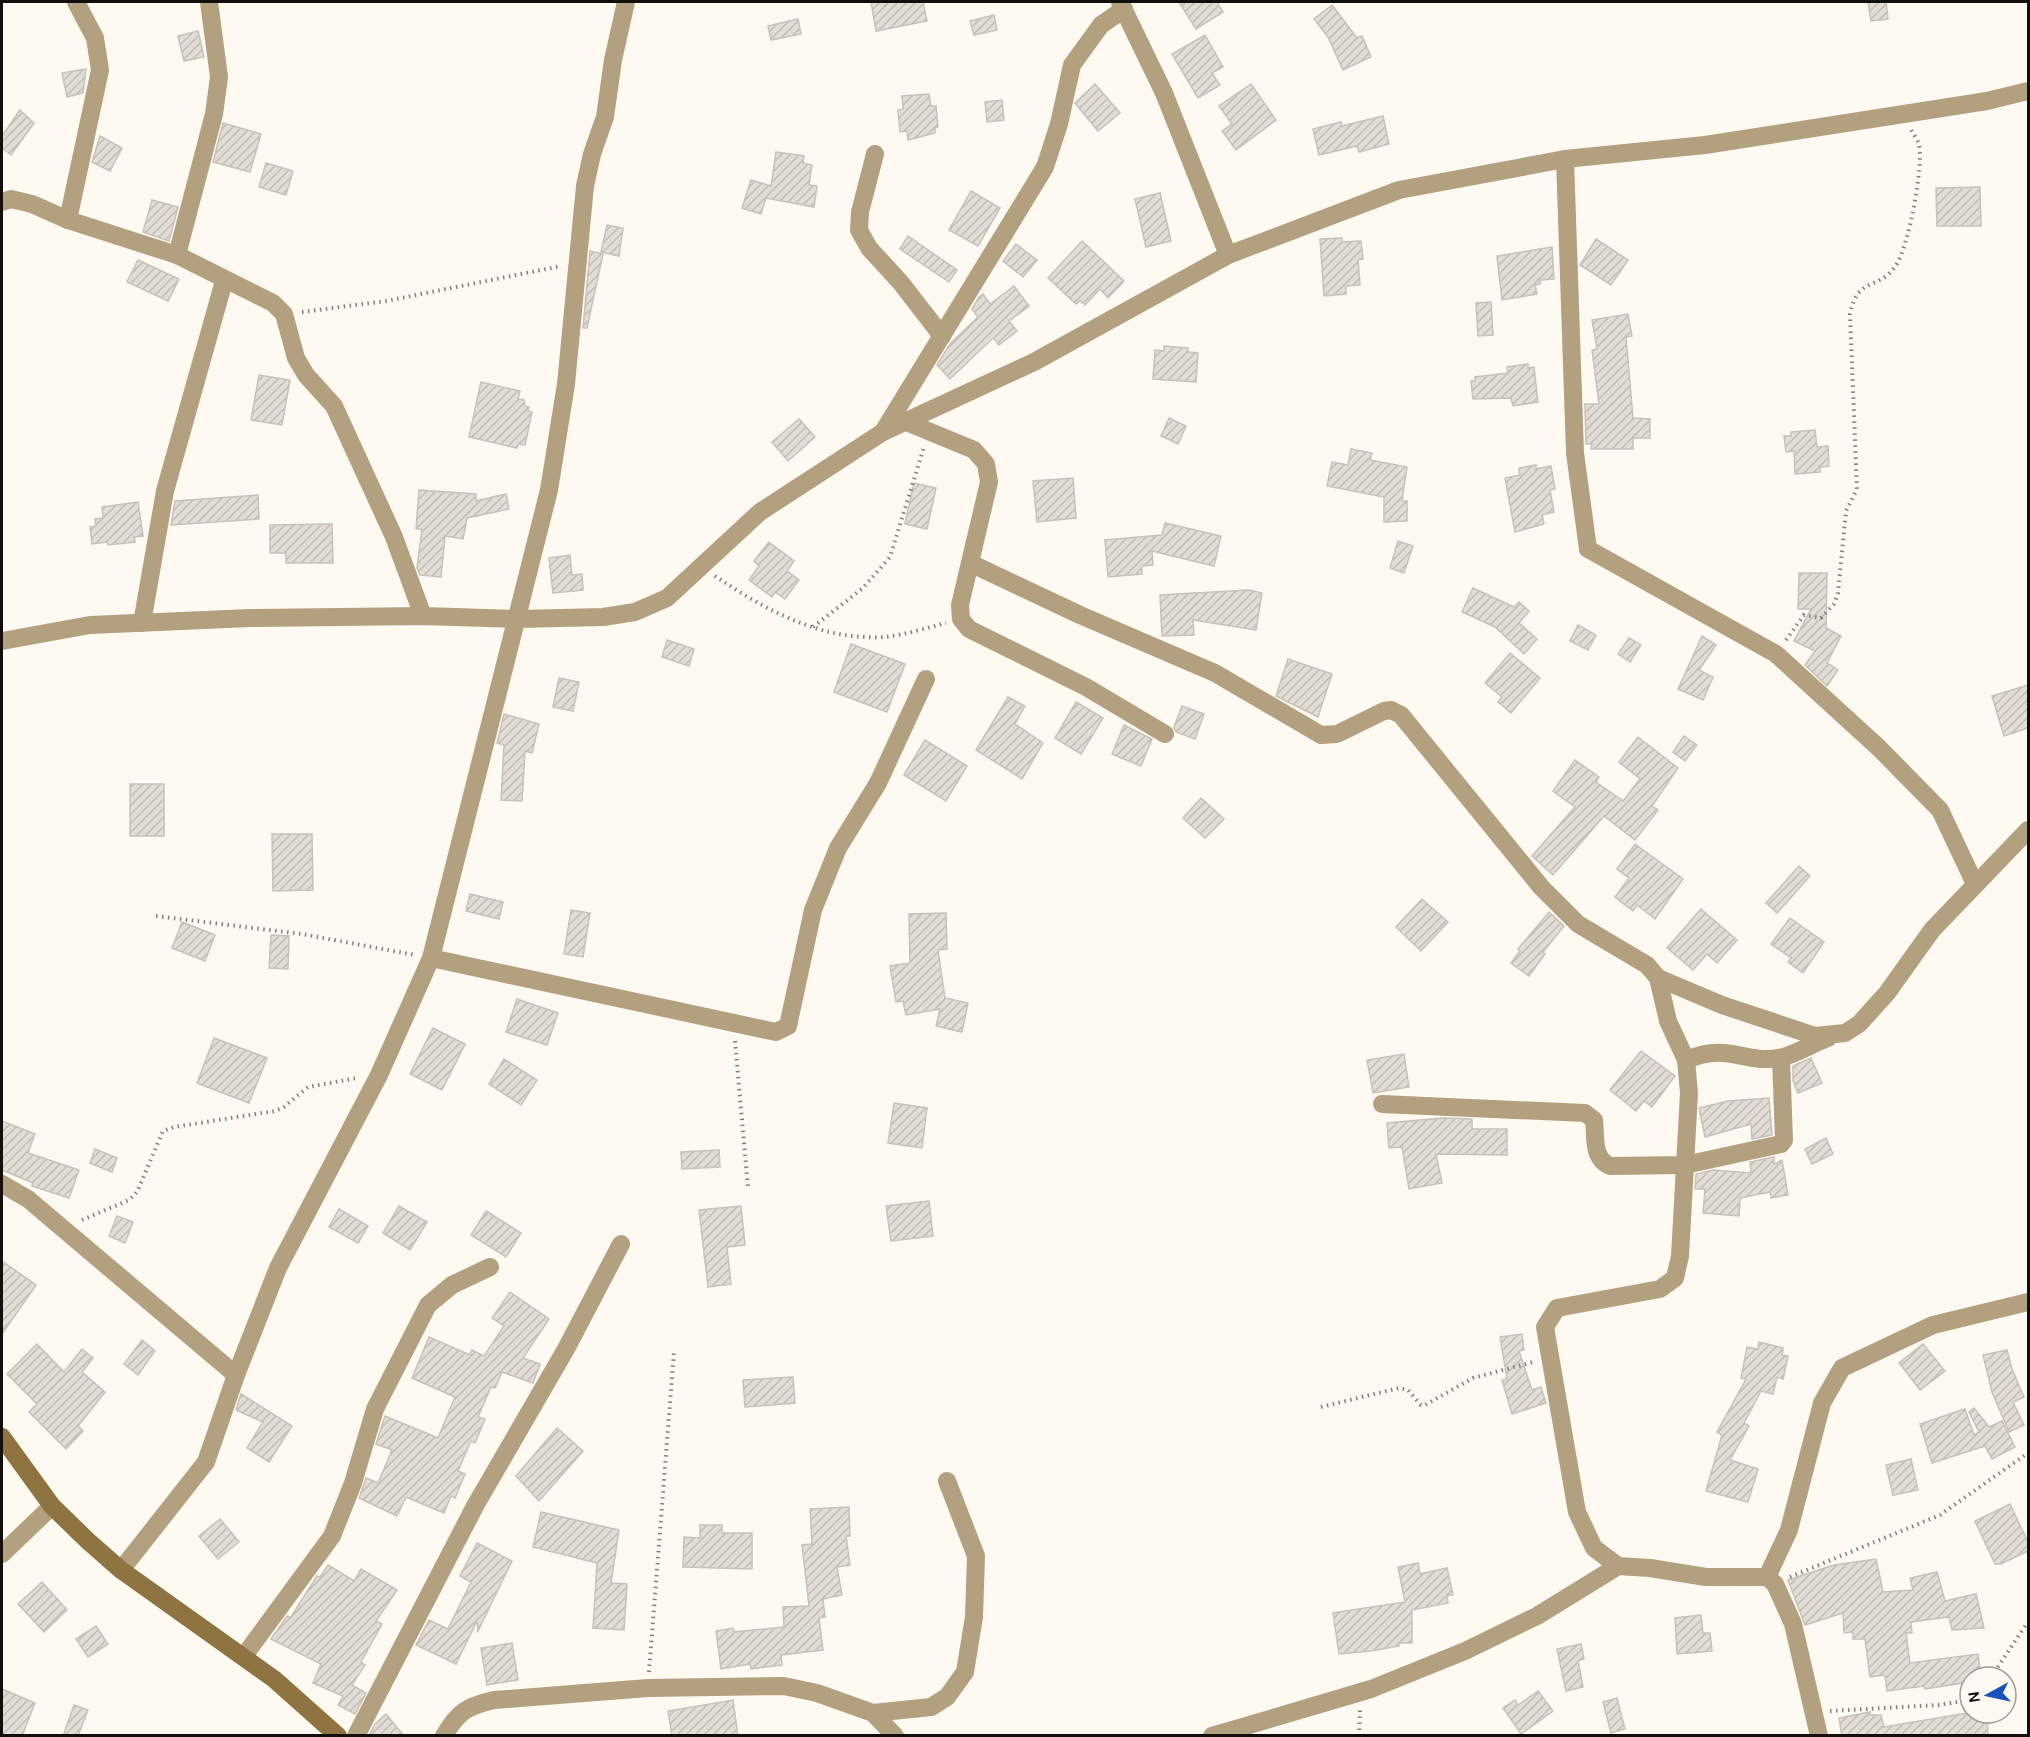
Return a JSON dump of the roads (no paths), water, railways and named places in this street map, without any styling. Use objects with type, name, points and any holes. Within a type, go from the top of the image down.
[{"type":"street","points":[[68,220],[100,70],[95,38],[76,2]]},
{"type":"street","points":[[177,255],[214,114],[219,77],[209,2]]},
{"type":"street","points":[[121,1570],[206,1462],[236,1375],[278,1268],[379,1075],[430,958],[518,619],[549,489],[566,384],[585,186],[592,154],[606,117],[613,60],[626,2]]},
{"type":"street","points":[[883,432],[1045,167],[1059,124],[1072,65],[1101,26],[1122,5],[1164,93],[1228,255]]},
{"type":"street","points":[[2,641],[90,626],[250,618],[423,616],[518,619],[603,617],[635,612],[667,598],[760,512],[883,432],[1034,362],[1228,255],[1399,189],[1565,159],[1705,145],[1904,115],[1987,101],[2028,91]]},
{"type":"street","points":[[875,154],[860,212],[858,230],[869,248],[901,283],[942,336]]},
{"type":"street","points":[[1565,159],[1575,453],[1588,549],[1776,654],[1879,748],[1940,810],[1975,884]]},
{"type":"street","points":[[2,202],[11,199],[32,204],[68,220],[177,255],[224,281],[273,303],[284,314],[296,358],[306,375],[334,406],[394,537],[423,616]]},
{"type":"street","points":[[142,623],[165,491],[224,281]]},
{"type":"street","points":[[904,421],[974,450],[986,464],[989,482],[960,605],[961,619],[969,629],[1086,687],[1165,734]]},
{"type":"street","points":[[970,563],[1080,615],[1215,673],[1321,735],[1337,734],[1384,711],[1391,710],[1401,715],[1541,887],[1578,924],[1647,965],[1658,978],[1668,1021],[1686,1060],[1689,1093],[1680,1256],[1675,1278],[1660,1289],[1557,1308],[1545,1327],[1577,1512],[1593,1548],[1618,1566],[1650,1568],[1706,1578],[1771,1580]]},
{"type":"street","points":[[430,958],[776,1032],[788,1026],[813,910],[838,848],[878,783],[926,679]]},
{"type":"street","points":[[1686,1060],[1703,1053],[1718,1051],[1781,1058],[1859,1024],[1887,993],[1932,930],[2028,830]]},
{"type":"street","points":[[1658,978],[1776,1024],[1815,1036],[1832,1036]]},
{"type":"street","points":[[1382,1104],[1585,1113],[1594,1120],[1597,1155],[1601,1162],[1610,1166],[1685,1165],[1781,1144],[1784,1140],[1781,1058]]},
{"type":"street","points":[[2,1184],[28,1199],[236,1375]]},
{"type":"street","points":[[356,1736],[475,1506],[566,1349],[621,1244]]},
{"type":"street","points":[[244,1656],[332,1536],[353,1483],[375,1409],[428,1305],[452,1285],[490,1267]]},
{"type":"street","points":[[1819,1736],[1793,1624],[1771,1580],[1789,1530],[1822,1403],[1842,1368],[1933,1325],[2028,1302]]},
{"type":"street","points":[[2,1437],[52,1506],[121,1570],[244,1656],[274,1679],[338,1736]]},
{"type":"street","points":[[444,1736],[453,1719],[470,1706],[486,1702],[648,1688],[784,1686],[818,1694],[873,1713],[931,1707],[947,1697],[964,1672],[974,1617],[976,1556],[947,1481]]},
{"type":"street","points":[[2,1554],[52,1506]]},
{"type":"street","points":[[1212,1736],[1371,1689],[1465,1651],[1537,1616],[1618,1566]]},
{"type":"street","points":[[873,1713],[895,1736]]}]
